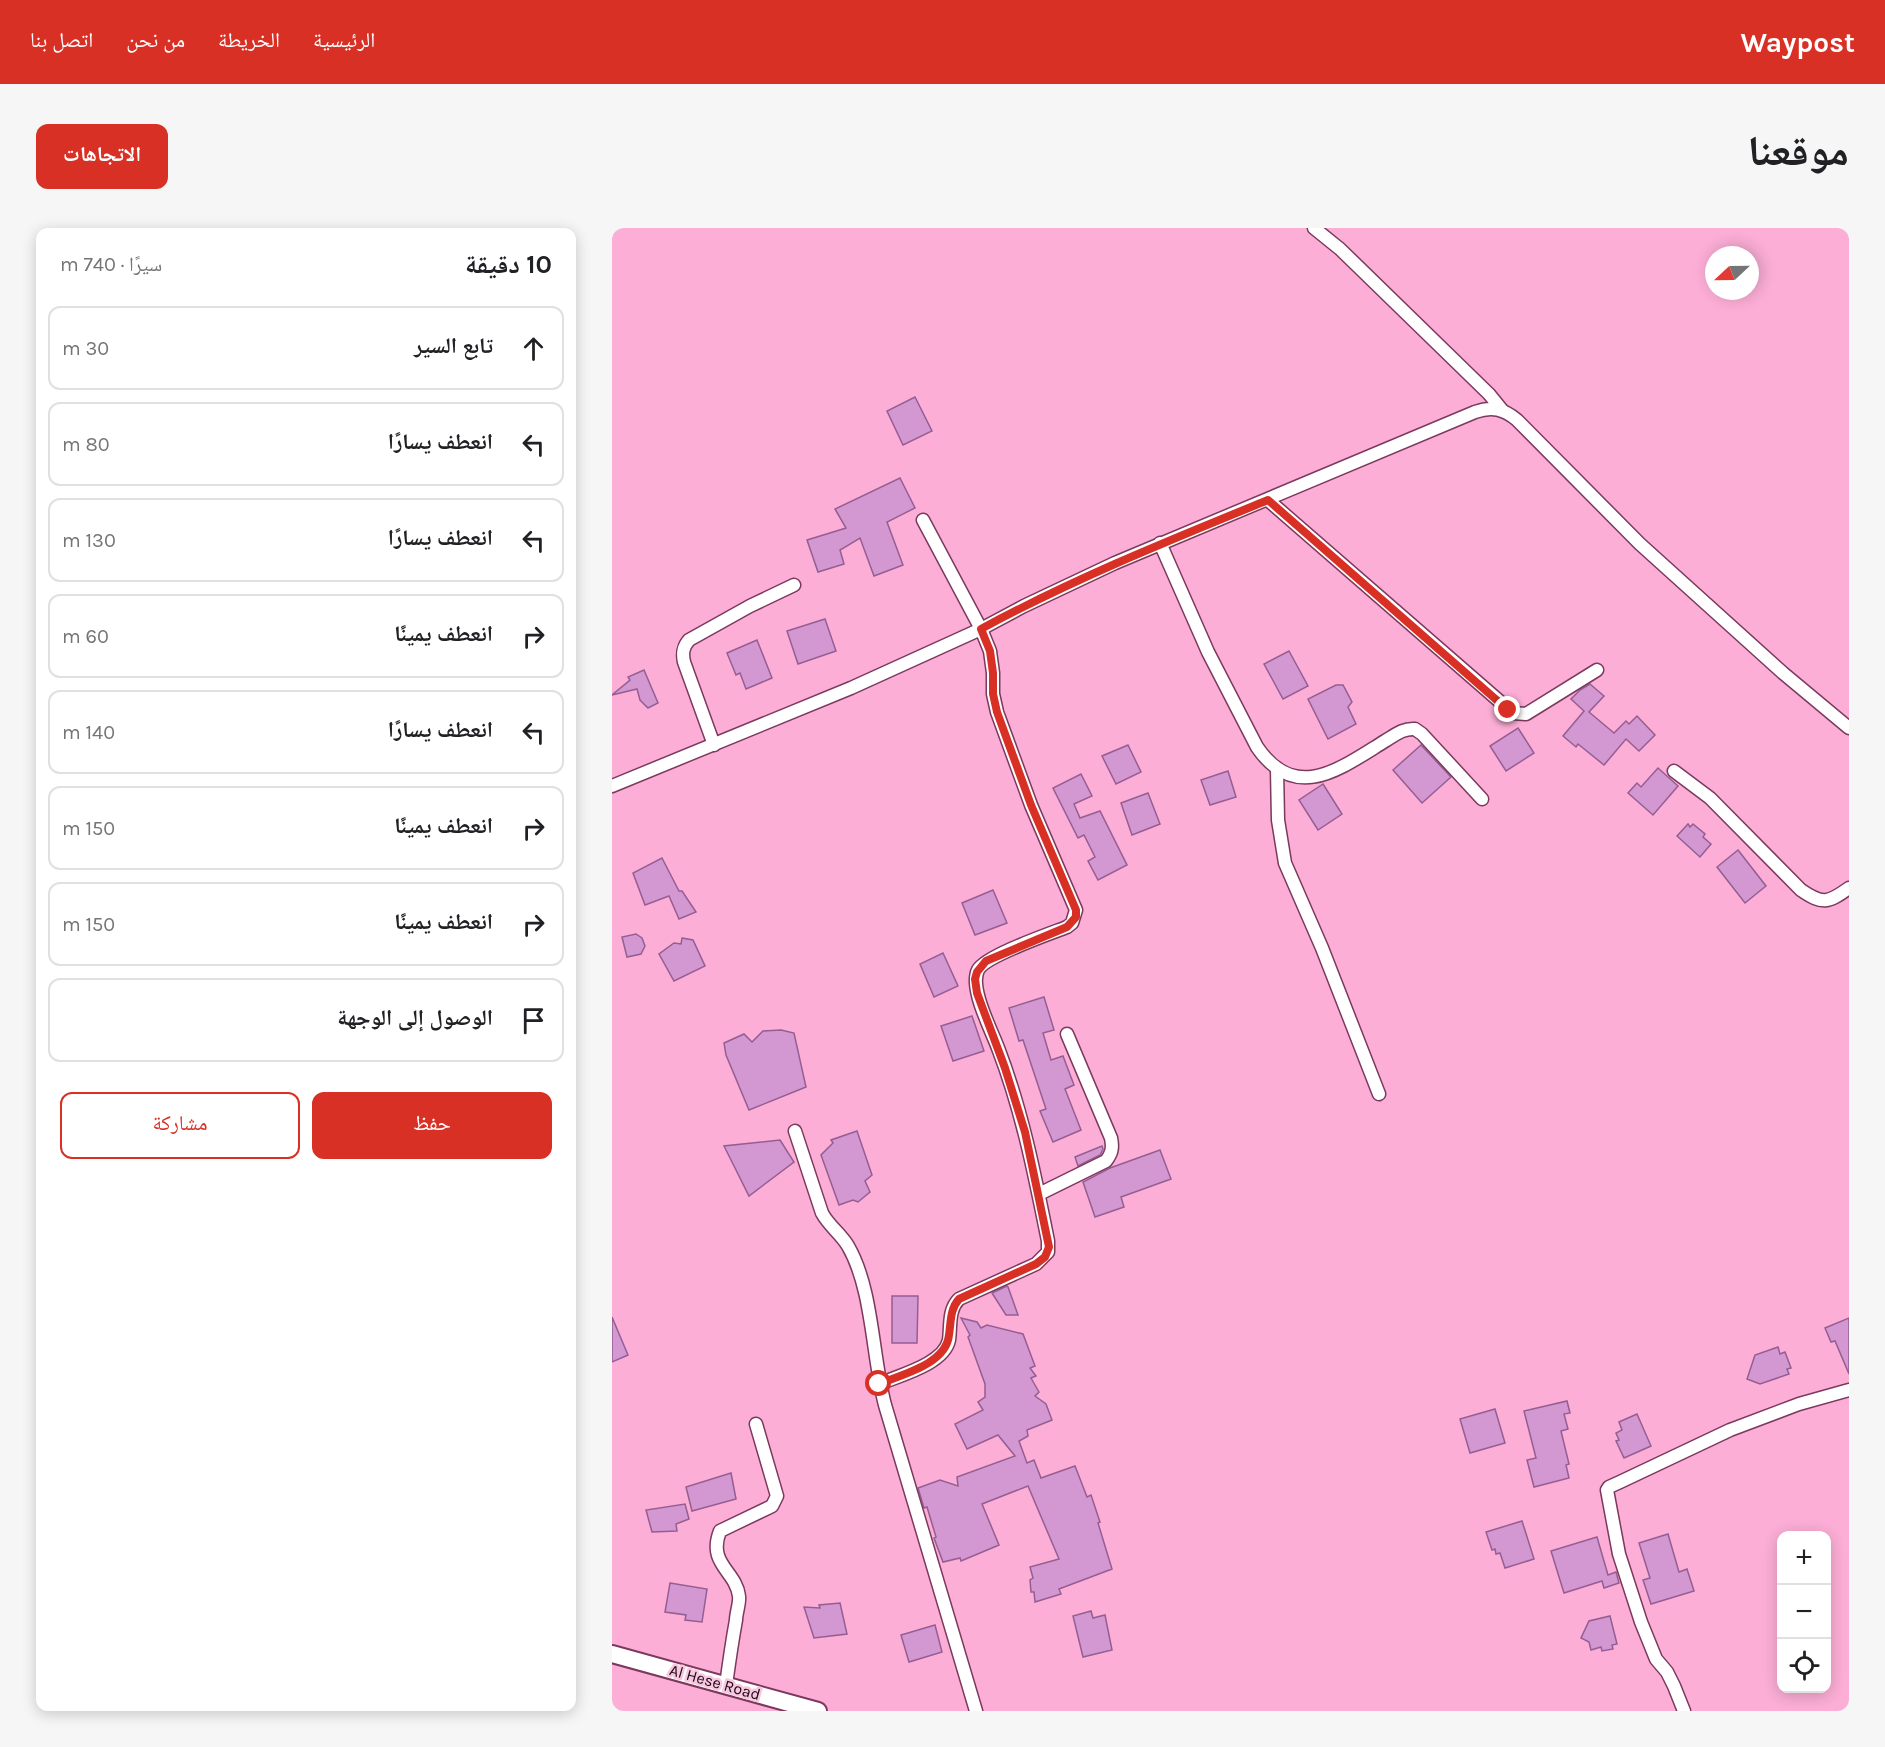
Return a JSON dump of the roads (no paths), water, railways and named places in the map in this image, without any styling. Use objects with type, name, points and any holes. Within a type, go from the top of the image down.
[{"type":"street","points":[[1314,228],[1340,249],[1648,551],[1849,728]]},
{"type":"street","points":[[612,786],[851,688],[981,629],[1069,584],[1160,543],[1484,409],[1502,410]]},
{"type":"street","points":[[1268,500],[1513,713],[1526,714],[1597,670]]},
{"type":"street","points":[[879,1384],[933,1361],[942,1354],[949,1339],[953,1307],[959,1299],[1036,1264],[1045,1257],[1049,1247],[1048,1241],[1016,1100],[977,993],[975,979],[977,972],[986,961],[1067,927],[1076,917],[1076,910],[1031,805],[997,712],[993,694],[990,651],[981,629],[924,520]]},
{"type":"street","points":[[1160,543],[1208,651],[1265,760],[1291,776],[1322,777],[1402,731],[1415,729],[1482,799]]},
{"type":"street","points":[[714,745],[684,662],[685,645],[689,640],[720,622],[794,585]]},
{"type":"street","points":[[1277,769],[1278,820],[1285,863],[1322,948],[1379,1094]]},
{"type":"street","points":[[1674,771],[1710,798],[1801,890],[1823,902],[1838,896],[1849,888]]},
{"type":"street","points":[[1039,1194],[1106,1161],[1113,1147],[1067,1034]]},
{"type":"street","points":[[795,1131],[822,1213],[848,1246],[859,1276],[870,1318],[879,1384],[976,1711]]},
{"type":"street","points":[[1684,1711],[1667,1672],[1656,1659],[1641,1622],[1619,1554],[1607,1491],[1609,1487],[1730,1430],[1799,1404],[1849,1390]]},
{"type":"street","points":[[726,1685],[739,1596],[732,1580],[723,1568],[717,1552],[717,1540],[720,1531],[771,1506],[777,1496],[756,1424]]},
{"type":"street","name":"Al Hese Road","points":[[612,1654],[818,1711]]}]
